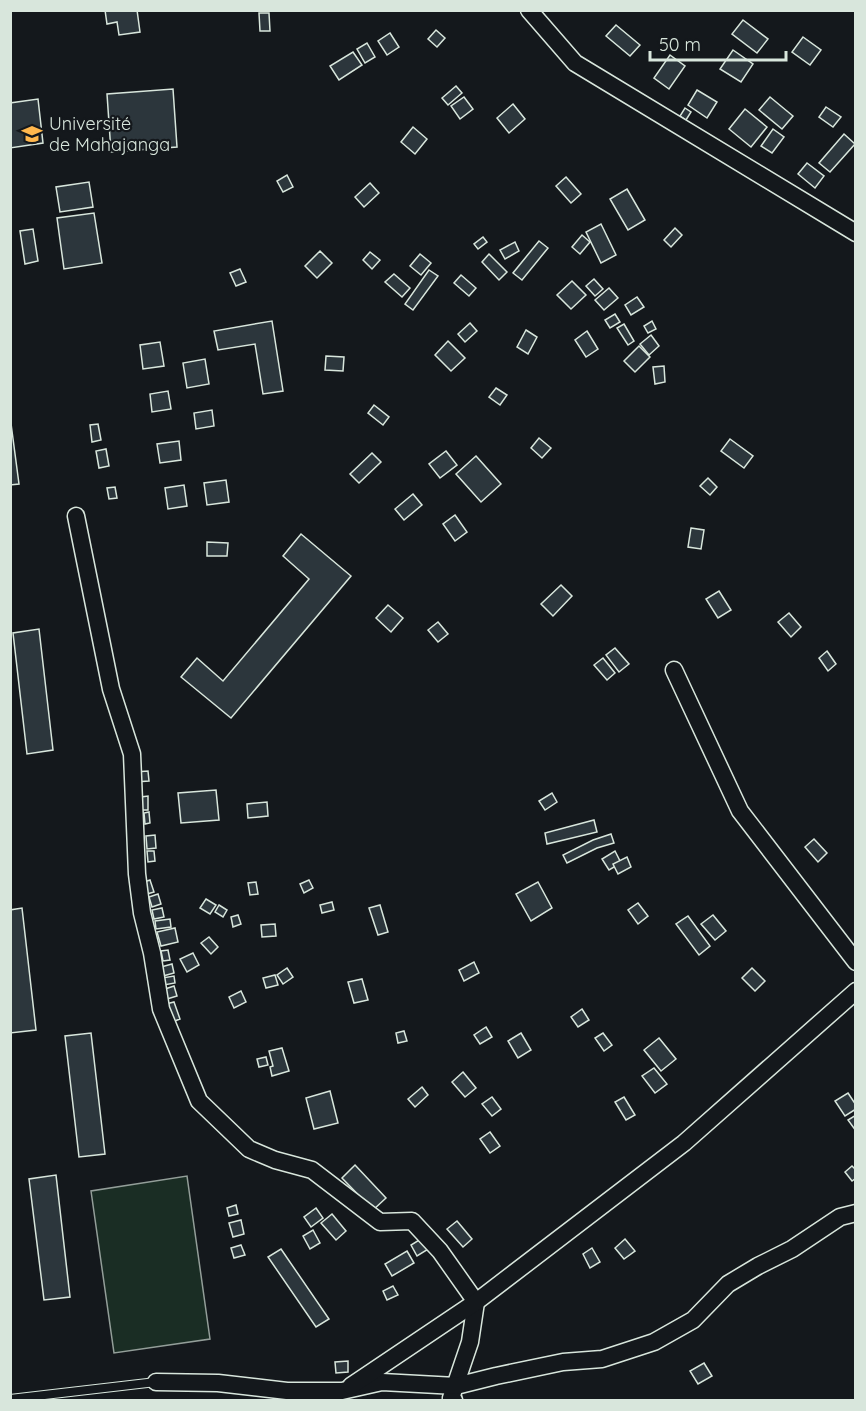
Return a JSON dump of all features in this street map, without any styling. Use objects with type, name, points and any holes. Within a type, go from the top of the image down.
[{"type":"street","points":[[529,10],[575,63],[855,233]]},
{"type":"street","points":[[76,516],[111,689],[132,754],[137,874],[142,913],[152,953],[161,1009],[199,1101],[249,1149],[275,1160],[312,1170],[380,1222],[412,1221],[440,1251],[476,1302],[470,1342],[455,1393]]},
{"type":"street","points":[[674,670],[740,811],[855,962]]},
{"type":"street","points":[[342,1391],[476,1302],[684,1143],[855,991]]},
{"type":"street","points":[[156,1383],[218,1383],[253,1394],[287,1391],[342,1391],[382,1382],[455,1393],[496,1376],[563,1362],[602,1359],[654,1342],[693,1320],[728,1284],[758,1266],[792,1250],[840,1217],[855,1213]]},
{"type":"lane","points":[[10,1399],[156,1383]]},
{"type":"green space","points":[[187,1176],[210,1339],[114,1353],[91,1191]]},
{"type":"building","points":[[105,10],[137,10],[140,32],[119,35],[117,22],[107,24]]},
{"type":"building","points":[[259,13],[269,13],[270,31],[260,31]]},
{"type":"building","points":[[743,20],[768,39],[757,53],[732,34]]},
{"type":"building","points":[[616,25],[640,45],[630,56],[606,36]]},
{"type":"building","points":[[436,30],[445,38],[437,47],[428,39]]},
{"type":"building","points":[[390,33],[399,47],[387,55],[378,41]]},
{"type":"building","points":[[803,37],[821,50],[810,65],[792,52]]},
{"type":"building","points":[[367,43],[375,57],[365,63],[357,49]]},
{"type":"building","points":[[733,50],[753,64],[741,82],[720,69]]},
{"type":"building","points":[[353,52],[362,65],[339,80],[330,66]]},
{"type":"building","points":[[670,55],[685,66],[669,89],[654,78]]},
{"type":"building","points":[[456,86],[462,93],[448,105],[442,98]]},
{"type":"building","points":[[173,89],[177,147],[111,152],[107,94]]},
{"type":"building","points":[[697,90],[717,102],[707,118],[688,105]]},
{"type":"building","points":[[464,97],[473,109],[460,119],[451,106]]},
{"type":"building","points":[[770,97],[793,116],[782,129],[759,110]]},
{"type":"building","points":[[38,99],[43,143],[10,148],[10,103]]},
{"type":"building","points":[[513,104],[525,119],[509,133],[497,118]]},
{"type":"building","points":[[826,107],[841,117],[833,127],[819,117]]},
{"type":"building","points":[[685,108],[691,112],[686,120],[680,116]]},
{"type":"building","points":[[745,109],[767,127],[751,147],[729,129]]},
{"type":"building","points":[[413,127],[427,139],[415,154],[401,142]]},
{"type":"building","points":[[773,129],[784,137],[772,153],[761,146]]},
{"type":"building","points":[[844,134],[855,144],[830,172],[819,163]]},
{"type":"building","points":[[807,163],[824,176],[815,188],[798,174]]},
{"type":"building","points":[[287,175],[293,187],[283,192],[277,181]]},
{"type":"building","points":[[566,177],[581,194],[571,203],[556,186]]},
{"type":"building","points":[[89,182],[93,207],[60,212],[56,187]]},
{"type":"building","points":[[370,183],[379,193],[364,207],[355,197]]},
{"type":"building","points":[[627,189],[645,220],[628,230],[610,199]]},
{"type":"building","points":[[94,213],[102,263],[64,269],[57,218]]},
{"type":"building","points":[[601,224],[616,255],[601,263],[586,232]]},
{"type":"building","points":[[675,228],[682,235],[671,247],[664,240]]},
{"type":"building","points":[[33,229],[38,261],[25,264],[20,231]]},
{"type":"building","points":[[582,235],[590,242],[580,254],[572,247]]},
{"type":"building","points":[[483,237],[487,242],[478,249],[474,244]]},
{"type":"building","points":[[539,241],[548,248],[522,280],[513,273]]},
{"type":"building","points":[[515,242],[519,251],[505,259],[500,250]]},
{"type":"building","points":[[320,251],[332,263],[317,278],[305,266]]},
{"type":"building","points":[[370,252],[380,260],[372,269],[363,260]]},
{"type":"building","points":[[420,254],[431,263],[421,275],[410,266]]},
{"type":"building","points":[[489,254],[507,272],[499,280],[482,262]]},
{"type":"building","points":[[240,269],[246,282],[236,286],[230,273]]},
{"type":"building","points":[[429,270],[438,276],[413,310],[405,304]]},
{"type":"building","points":[[394,274],[410,288],[402,297],[385,282]]},
{"type":"building","points":[[461,275],[476,288],[469,296],[454,283]]},
{"type":"building","points":[[594,279],[603,289],[595,296],[586,286]]},
{"type":"building","points":[[572,281],[586,295],[571,309],[557,295]]},
{"type":"building","points":[[609,288],[618,298],[604,310],[595,300]]},
{"type":"building","points":[[637,297],[644,307],[631,315],[625,305]]},
{"type":"building","points":[[615,314],[620,322],[610,328],[605,320]]},
{"type":"building","points":[[272,321],[283,391],[263,394],[255,344],[218,350],[214,331]]},
{"type":"building","points":[[652,321],[656,329],[648,333],[644,326]]},
{"type":"building","points":[[470,323],[477,331],[465,342],[458,334]]},
{"type":"building","points":[[624,324],[634,341],[628,345],[617,328]]},
{"type":"building","points":[[526,330],[537,337],[528,354],[517,347]]},
{"type":"building","points":[[587,331],[598,349],[586,357],[575,340]]},
{"type":"building","points":[[651,335],[659,346],[649,355],[640,344]]},
{"type":"building","points":[[448,341],[465,358],[451,371],[435,355]]},
{"type":"building","points":[[160,342],[164,366],[143,369],[140,345]]},
{"type":"building","points":[[639,346],[650,357],[635,372],[624,361]]},
{"type":"building","points":[[326,356],[344,357],[343,371],[325,370]]},
{"type":"building","points":[[205,359],[209,384],[187,388],[183,363]]},
{"type":"building","points":[[664,366],[665,382],[655,384],[653,367]]},
{"type":"building","points":[[496,388],[507,395],[500,405],[489,397]]},
{"type":"building","points":[[168,391],[171,409],[152,412],[150,394]]},
{"type":"building","points":[[374,405],[389,417],[383,425],[368,413]]},
{"type":"building","points":[[212,410],[214,426],[196,429],[194,413]]},
{"type":"building","points":[[10,416],[19,484],[10,485]]},
{"type":"building","points":[[98,424],[101,440],[92,442],[90,425]]},
{"type":"building","points":[[539,438],[551,448],[542,458],[531,448]]},
{"type":"building","points":[[730,439],[753,456],[744,468],[721,451]]},
{"type":"building","points":[[179,441],[181,460],[160,463],[157,444]]},
{"type":"building","points":[[106,449],[109,466],[99,468],[96,451]]},
{"type":"building","points":[[446,451],[457,465],[440,478],[429,464]]},
{"type":"building","points":[[372,453],[381,462],[359,483],[350,474]]},
{"type":"building","points":[[476,456],[501,484],[481,502],[456,474]]},
{"type":"building","points":[[708,478],[717,487],[710,495],[700,486]]},
{"type":"building","points":[[226,480],[229,502],[207,505],[204,483]]},
{"type":"building","points":[[184,485],[187,506],[168,509],[165,488]]},
{"type":"building","points":[[115,487],[117,498],[109,499],[107,488]]},
{"type":"building","points":[[413,494],[422,505],[404,520],[395,509]]},
{"type":"building","points":[[455,515],[467,532],[455,541],[443,524]]},
{"type":"building","points":[[691,528],[704,530],[701,549],[688,547]]},
{"type":"building","points":[[301,534],[351,576],[231,718],[181,677],[197,658],[223,681],[309,579],[283,556]]},
{"type":"building","points":[[207,542],[228,543],[227,556],[207,556]]},
{"type":"building","points":[[561,585],[572,596],[553,616],[541,604]]},
{"type":"building","points":[[719,591],[731,610],[718,618],[706,599]]},
{"type":"building","points":[[388,605],[403,618],[391,632],[376,618]]},
{"type":"building","points":[[789,613],[801,627],[791,637],[778,622]]},
{"type":"building","points":[[438,622],[448,634],[438,642],[428,630]]},
{"type":"building","points":[[39,629],[53,750],[27,754],[13,633]]},
{"type":"building","points":[[615,648],[629,664],[619,672],[606,655]]},
{"type":"building","points":[[827,651],[836,664],[828,671],[819,658]]},
{"type":"building","points":[[603,658],[615,673],[607,680],[594,665]]},
{"type":"building","points":[[148,771],[149,781],[135,782],[135,772]]},
{"type":"building","points":[[216,790],[219,820],[181,823],[178,793]]},
{"type":"building","points":[[552,793],[557,802],[545,810],[539,801]]},
{"type":"building","points":[[148,796],[148,810],[141,810],[141,797]]},
{"type":"building","points":[[267,802],[268,816],[248,818],[247,804]]},
{"type":"building","points":[[149,812],[150,823],[145,824],[144,813]]},
{"type":"building","points":[[594,820],[597,832],[547,844],[545,833]]},
{"type":"building","points":[[611,834],[614,843],[597,848],[567,863],[563,855]]},
{"type":"building","points":[[155,835],[156,848],[147,849],[146,836]]},
{"type":"building","points":[[814,839],[827,853],[818,862],[805,847]]},
{"type":"building","points":[[147,851],[154,851],[155,861],[148,862]]},
{"type":"building","points":[[615,851],[621,863],[609,870],[602,859]]},
{"type":"building","points":[[627,857],[631,867],[618,874],[613,864]]},
{"type":"building","points":[[150,880],[154,892],[147,894],[144,882]]},
{"type":"building","points":[[309,880],[313,888],[304,893],[300,884]]},
{"type":"building","points":[[256,882],[258,894],[250,895],[248,883]]},
{"type":"building","points":[[538,882],[552,908],[531,921],[516,894]]},
{"type":"building","points":[[158,894],[161,904],[152,907],[149,897]]},
{"type":"building","points":[[206,899],[216,905],[210,914],[200,908]]},
{"type":"building","points":[[332,902],[334,910],[322,913],[320,905]]},
{"type":"building","points":[[638,903],[648,916],[638,924],[628,910]]},
{"type":"building","points":[[219,905],[227,910],[223,917],[215,912]]},
{"type":"building","points":[[380,905],[388,932],[378,935],[369,908]]},
{"type":"building","points":[[22,908],[36,1030],[10,1033],[10,910]]},
{"type":"building","points":[[162,908],[164,917],[154,919],[152,910]]},
{"type":"building","points":[[238,915],[241,924],[233,927],[231,917]]},
{"type":"building","points":[[713,915],[726,931],[715,940],[701,924]]},
{"type":"building","points":[[688,916],[710,946],[699,955],[676,924]]},
{"type":"building","points":[[170,919],[171,927],[156,929],[155,921]]},
{"type":"building","points":[[275,924],[276,936],[262,937],[261,925]]},
{"type":"building","points":[[175,928],[178,942],[161,946],[157,932]]},
{"type":"building","points":[[209,937],[218,947],[211,954],[201,943]]},
{"type":"building","points":[[168,950],[170,960],[163,961],[161,951]]},
{"type":"building","points":[[193,953],[199,965],[187,972],[180,959]]},
{"type":"building","points":[[474,962],[479,973],[464,981],[459,970]]},
{"type":"building","points":[[172,964],[174,973],[163,976],[161,967]]},
{"type":"building","points":[[287,968],[293,977],[283,984],[277,975]]},
{"type":"building","points":[[752,968],[765,981],[755,991],[742,978]]},
{"type":"building","points":[[275,975],[278,985],[266,988],[263,978]]},
{"type":"building","points":[[174,976],[175,983],[164,985],[162,978]]},
{"type":"building","points":[[362,979],[368,1000],[354,1003],[348,982]]},
{"type":"building","points":[[174,986],[177,996],[167,999],[165,989]]},
{"type":"building","points":[[241,991],[246,1002],[234,1008],[229,997]]},
{"type":"building","points":[[174,1002],[180,1019],[172,1022],[166,1004]]},
{"type":"building","points":[[582,1009],[589,1020],[578,1027],[571,1017]]},
{"type":"building","points":[[486,1027],[492,1037],[480,1044],[474,1035]]},
{"type":"building","points":[[404,1031],[407,1041],[398,1043],[396,1033]]},
{"type":"building","points":[[91,1033],[105,1154],[79,1157],[65,1036]]},
{"type":"building","points":[[521,1033],[531,1050],[518,1058],[508,1041]]},
{"type":"building","points":[[603,1033],[612,1045],[604,1051],[595,1038]]},
{"type":"building","points":[[659,1038],[676,1059],[661,1071],[644,1050]]},
{"type":"building","points":[[282,1048],[289,1071],[272,1076],[270,1067],[273,1066],[269,1051]]},
{"type":"building","points":[[266,1057],[268,1065],[259,1067],[257,1059]]},
{"type":"building","points":[[654,1068],[667,1084],[655,1093],[642,1076]]},
{"type":"building","points":[[463,1072],[476,1088],[465,1097],[452,1082]]},
{"type":"building","points":[[422,1087],[428,1095],[415,1107],[408,1099]]},
{"type":"building","points":[[330,1091],[338,1123],[314,1129],[306,1098]]},
{"type":"building","points":[[848,1093],[856,1109],[845,1116],[835,1101]]},
{"type":"building","points":[[492,1097],[501,1109],[492,1116],[482,1104]]},
{"type":"building","points":[[624,1097],[635,1115],[626,1120],[615,1102]]},
{"type":"building","points":[[856,1115],[856,1131],[848,1120]]},
{"type":"building","points":[[490,1132],[500,1146],[490,1153],[480,1139]]},
{"type":"building","points":[[355,1165],[386,1198],[373,1210],[342,1178]]},
{"type":"building","points":[[852,1166],[856,1170],[856,1178],[852,1181],[845,1172]]},
{"type":"building","points":[[56,1175],[70,1297],[44,1300],[29,1179]]},
{"type":"building","points":[[236,1205],[238,1214],[229,1216],[227,1208]]},
{"type":"building","points":[[316,1208],[323,1218],[311,1227],[304,1217]]},
{"type":"building","points":[[332,1214],[346,1231],[336,1240],[321,1223]]},
{"type":"building","points":[[241,1220],[244,1234],[233,1237],[229,1223]]},
{"type":"building","points":[[457,1221],[472,1239],[463,1247],[447,1229]]},
{"type":"building","points":[[313,1230],[320,1243],[310,1249],[303,1236]]},
{"type":"building","points":[[424,1237],[430,1248],[417,1256],[411,1245]]},
{"type":"building","points":[[625,1239],[635,1251],[624,1259],[615,1248]]},
{"type":"building","points":[[241,1245],[245,1255],[234,1258],[231,1248]]},
{"type":"building","points":[[592,1248],[600,1262],[590,1268],[583,1254]]},
{"type":"building","points":[[281,1249],[329,1319],[316,1327],[268,1257]]},
{"type":"building","points":[[407,1251],[414,1263],[392,1276],[385,1264]]},
{"type":"building","points":[[393,1286],[398,1295],[387,1300],[383,1291]]},
{"type":"building","points":[[348,1361],[348,1372],[336,1373],[335,1362]]},
{"type":"building","points":[[704,1363],[712,1376],[698,1384],[690,1371]]},
{"type":"place","name":"Université de Mahajanga","points":[[32,134]]}]
